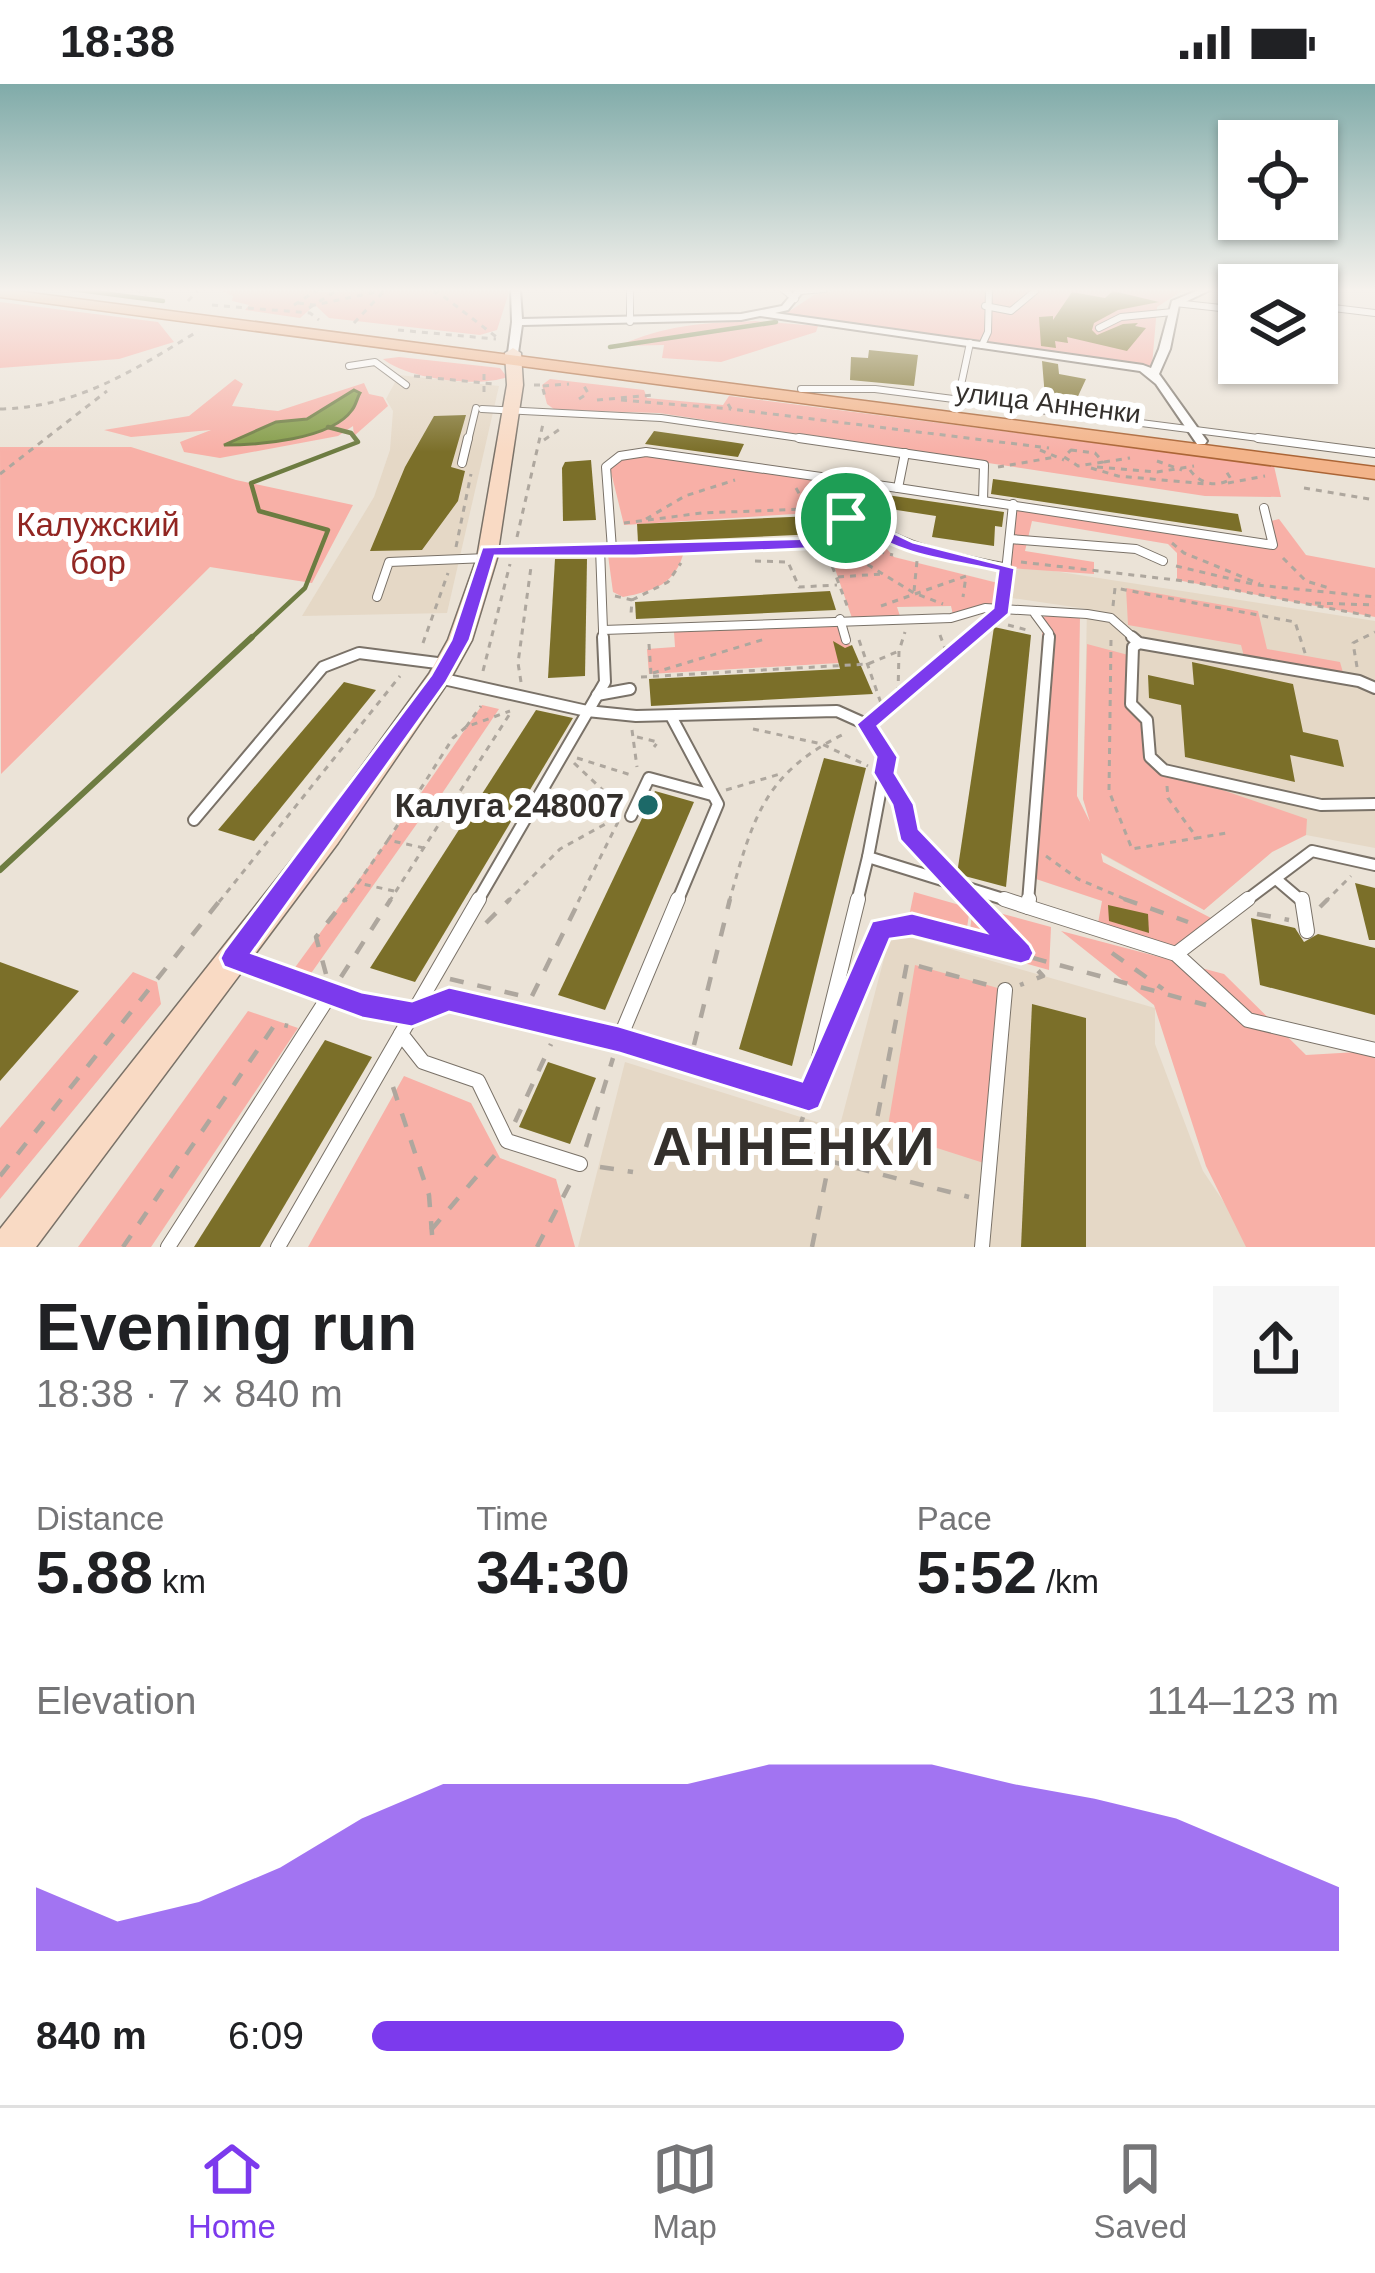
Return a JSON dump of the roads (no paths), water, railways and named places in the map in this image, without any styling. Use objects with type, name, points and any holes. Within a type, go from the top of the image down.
[{"type":"main road","name":"улица Анненки","points":[[457,343],[1375,473]]},
{"type":"main road","name":"улица Анненки","points":[[470,343],[801,389],[1193,433],[1375,464]]},
{"type":"street","points":[[11,1247],[233,958],[443,671],[460,640],[488,554],[515,386],[511,343]]},
{"type":"street","points":[[971,343],[1154,373],[1193,433]]},
{"type":"street","points":[[1154,373],[1165,354],[1165,343]]},
{"type":"lane","points":[[958,399],[976,344]]},
{"type":"lane","points":[[349,366],[375,362],[406,385]]},
{"type":"lane","points":[[801,389],[875,389],[1375,453]]},
{"type":"lane","points":[[462,463],[479,408],[512,412],[546,408],[661,418],[984,465],[983,501]]},
{"type":"lane","points":[[751,447],[758,432]]},
{"type":"lane","points":[[612,549],[606,467],[620,456],[646,452],[744,462],[760,469],[1273,544],[1264,508]]},
{"type":"lane","points":[[898,488],[904,453]]},
{"type":"lane","points":[[863,484],[856,513],[873,530],[908,546],[1006,568]]},
{"type":"lane","points":[[1002,610],[1013,504]]},
{"type":"lane","points":[[1010,539],[1136,549],[1163,561]]},
{"type":"lane","points":[[377,598],[389,562],[514,550],[826,543]]},
{"type":"lane","points":[[278,1247],[605,682],[600,548]]},
{"type":"lane","points":[[603,630],[961,617],[986,608],[1111,618],[1138,643],[1359,681],[1375,688]]},
{"type":"lane","points":[[1028,907],[1049,633],[1035,614]]},
{"type":"lane","points":[[840,619],[846,640]]},
{"type":"lane","points":[[1138,643],[1132,646],[1131,704],[1148,720],[1150,757],[1164,770],[1321,805],[1375,804]]},
{"type":"lane","points":[[194,820],[323,667],[358,653],[443,671],[473,688],[523,693],[587,711],[671,716],[837,711],[866,724],[887,757],[868,857],[809,1098],[619,1040],[449,1000],[412,1014],[331,994],[233,958]]},
{"type":"lane","points":[[597,695],[629,690],[621,715]]},
{"type":"lane","points":[[619,1040],[718,804],[671,716]]},
{"type":"lane","points":[[633,811],[649,778],[712,795]]},
{"type":"lane","points":[[1176,954],[1312,851],[1375,865]]},
{"type":"lane","points":[[868,857],[1176,954],[1247,1020],[1375,1050]]},
{"type":"lane","points":[[1276,879],[1303,900],[1307,931]]},
{"type":"lane","points":[[982,1247],[1006,990]]},
{"type":"lane","points":[[168,1247],[331,994]]},
{"type":"lane","points":[[400,1034],[423,1062],[478,1081],[507,1141],[580,1164]]},
{"type":"waterway","points":[[610,347],[635,343]]},
{"type":"waterway","points":[[249,640],[305,588],[328,530],[259,511],[251,483],[358,442],[351,433],[328,427]]},
{"type":"waterway","points":[[0,870],[252,637]]},
{"type":"place","name":"Калуга 248007","points":[[648,805]]},
{"type":"district","name":"АННЕНКИ","points":[[795,1146]]},
{"type":"park label","name":"Калужский бор","points":[[98,543]]}]
